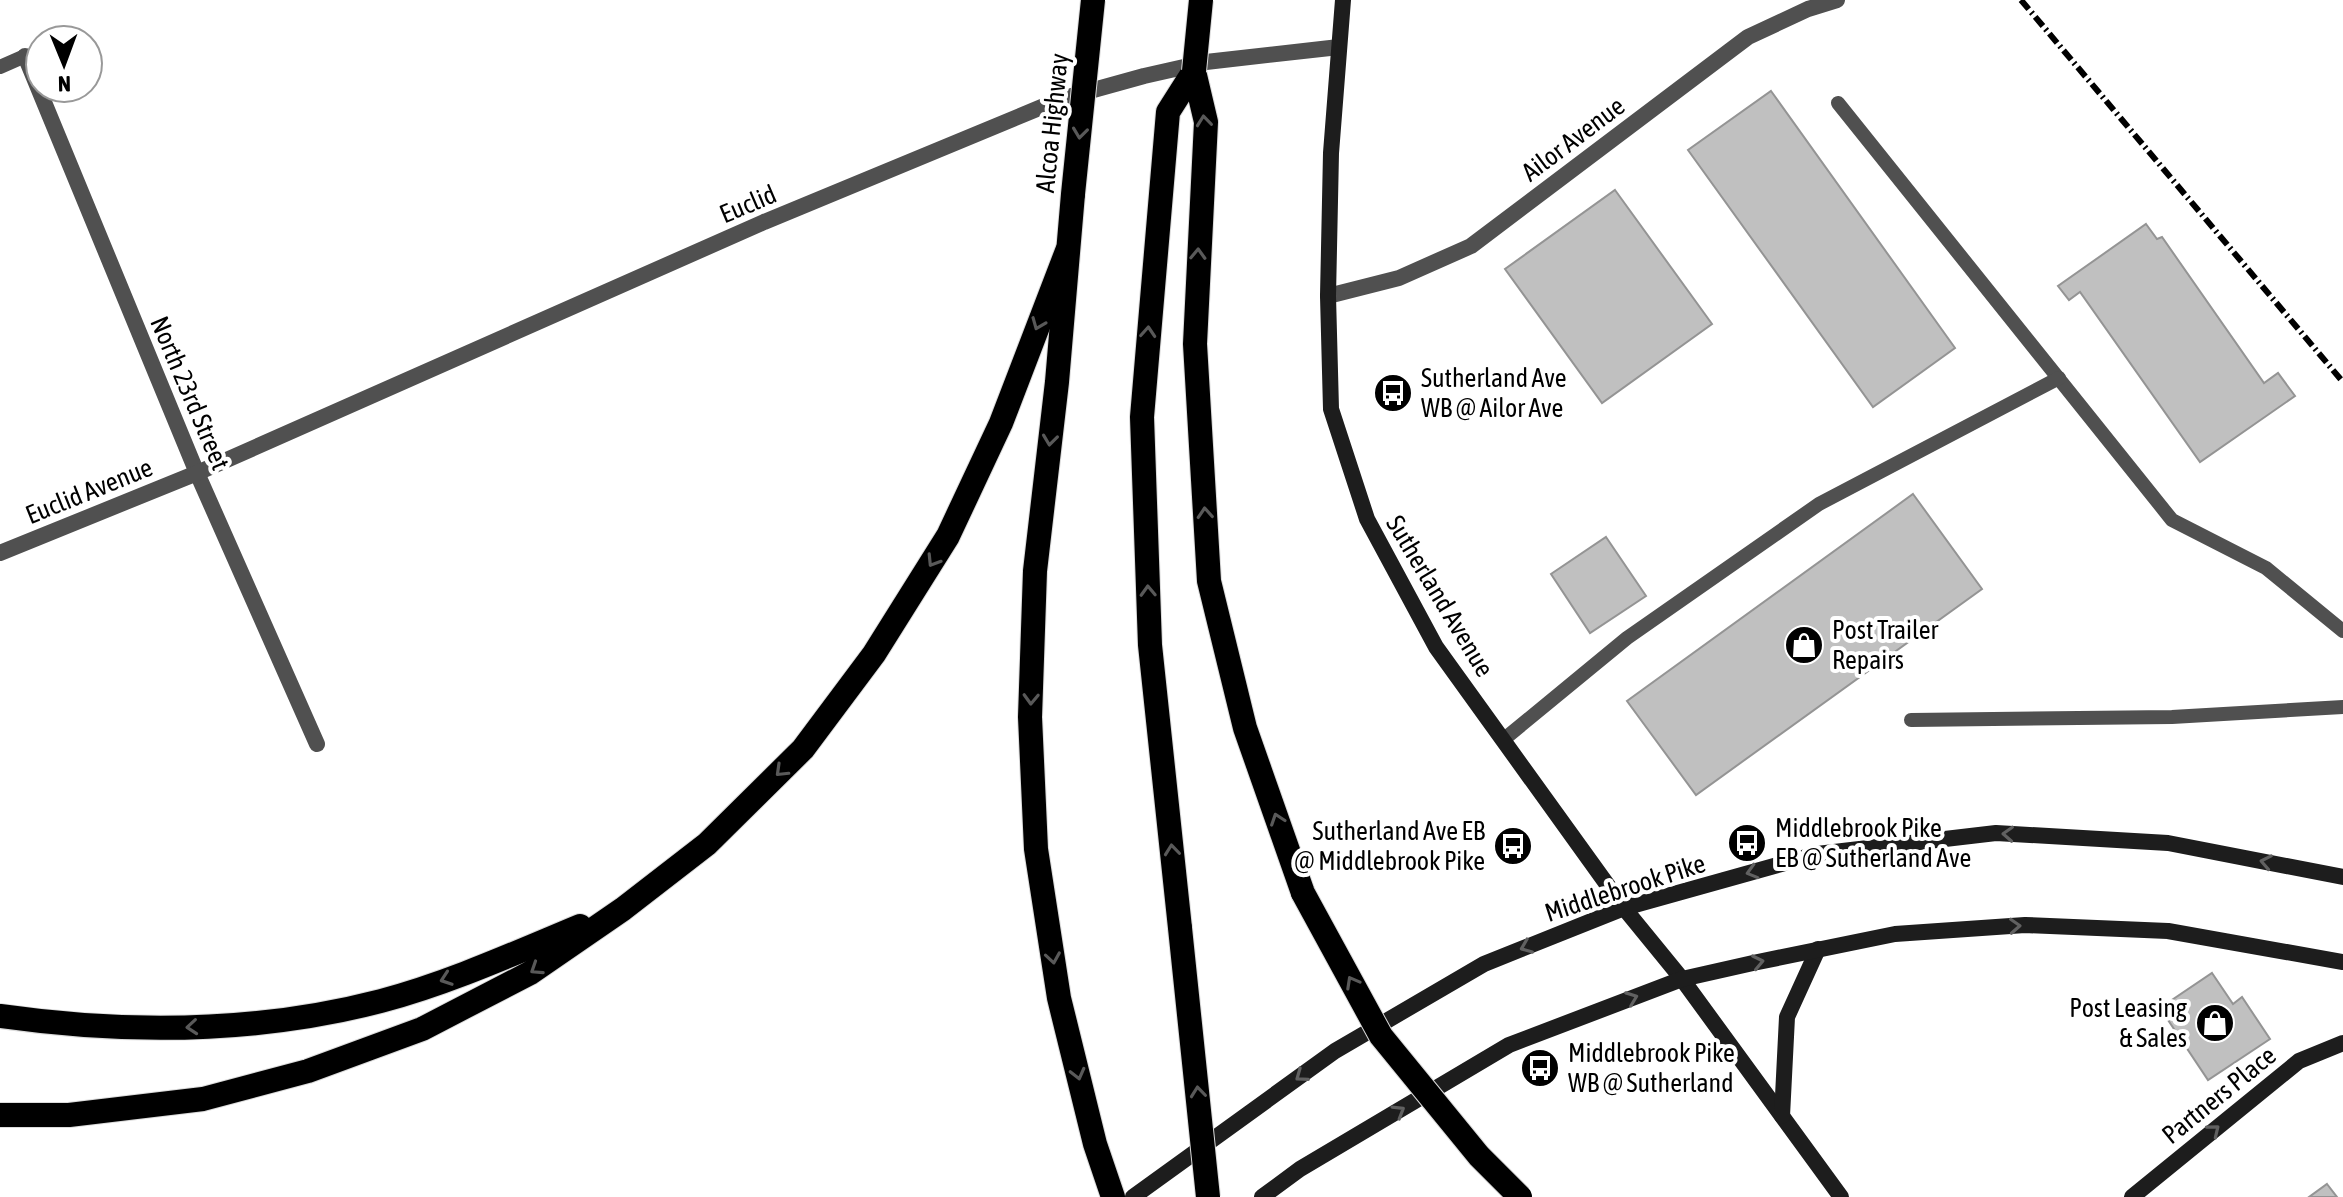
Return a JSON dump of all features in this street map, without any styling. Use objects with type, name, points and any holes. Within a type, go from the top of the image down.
[{"type":"highway","name":"Alcoa Highway","points":[[1067,251],[1093,0]]},
{"type":"highway","points":[[1201,0],[1194,71],[1206,122],[1195,344],[1209,581],[1245,728],[1303,893],[1381,1036],[1479,1156],[1520,1197]]},
{"type":"highway","points":[[1194,71],[1168,112],[1142,417],[1150,645],[1208,1197]]},
{"type":"highway","points":[[0,1115],[69,1115],[203,1099],[308,1071],[422,1029],[530,973],[623,909],[707,844],[803,749],[874,654],[948,536],[1001,423],[1067,251]]},
{"type":"highway","points":[[1067,251],[1057,382],[1035,571],[1030,717],[1036,849],[1059,998],[1095,1144],[1113,1197]]},
{"type":"highway","points":[[0,1016],[67,1025],[171,1029],[292,1019],[382,1001],[479,967],[623,909]]},
{"type":"main road","name":"Sutherland Avenue","points":[[1343,0],[1331,153],[1328,296],[1331,409],[1367,519],[1436,647],[1624,908],[1682,979],[1841,1197]]},
{"type":"main road","name":"Middlebrook Pike","points":[[1133,1197],[1335,1051],[1484,964],[1624,908],[1817,854],[1996,833],[2168,843],[2343,877]]},
{"type":"main road","points":[[1262,1197],[1300,1169],[1509,1045],[1682,979],[1818,949],[1895,934],[2025,925],[2168,931],[2343,962]]},
{"type":"main road","points":[[1782,1116],[1787,1017],[1818,949]]},
{"type":"main road","points":[[2320,956],[2343,950]]},
{"type":"main road","name":"Partners Place","points":[[2132,1197],[2299,1061],[2343,1043]]},
{"type":"street","name":"Ailor Avenue","points":[[1328,296],[1399,278],[1471,246],[1748,37],[1808,9],[1837,0]]},
{"type":"street","name":"Euclid","points":[[197,473],[764,222],[1061,99],[1206,62],[1339,47]]},
{"type":"street","name":"North 23rd Street","points":[[45,104],[197,473],[317,744]]},
{"type":"street","name":"Euclid Avenue","points":[[0,553],[197,473]]},
{"type":"lane","points":[[0,67],[24,56]]},
{"type":"lane","points":[[1838,103],[2172,520],[2266,568],[2343,631]]},
{"type":"lane","points":[[1503,740],[1627,638],[1819,504],[2059,378]]},
{"type":"lane","points":[[1911,720],[2172,717],[2343,707]]},
{"type":"building","points":[[1771,91],[1955,348],[1873,407],[1688,150]]},
{"type":"building","points":[[1615,190],[1712,324],[1602,403],[1505,269]]},
{"type":"building","points":[[2146,224],[2157,239],[2162,237],[2264,383],[2278,373],[2295,396],[2200,462],[2080,292],[2069,300],[2058,286]]},
{"type":"building","name":"Post Trailer Repairs","points":[[1913,494],[1982,589],[1696,795],[1627,701]]},
{"type":"building","points":[[1606,537],[1646,596],[1590,633],[1551,574]]},
{"type":"building","name":"Post Leasing & Sales","points":[[2212,973],[2233,1004],[2242,997],[2270,1039],[2208,1080],[2160,1008]]},
{"type":"building","points":[[2327,1184],[2337,1197],[2309,1197]]},
{"type":"railway","points":[[2021,0],[2343,382]]},
{"type":"place","name":"Sutherland Ave WB @ Ailor Ave","points":[[1393,393]]},
{"type":"place","name":"Post Trailer Repairs","points":[[1804,645]]},
{"type":"place","name":"Middlebrook Pike EB @ Sutherland Ave","points":[[1747,843]]},
{"type":"place","name":"Sutherland Ave EB @ Middlebrook Pike","points":[[1513,846]]},
{"type":"place","name":"Post Leasing & Sales","points":[[2215,1023]]},
{"type":"place","name":"Middlebrook Pike WB @ Sutherland","points":[[1540,1068]]}]
